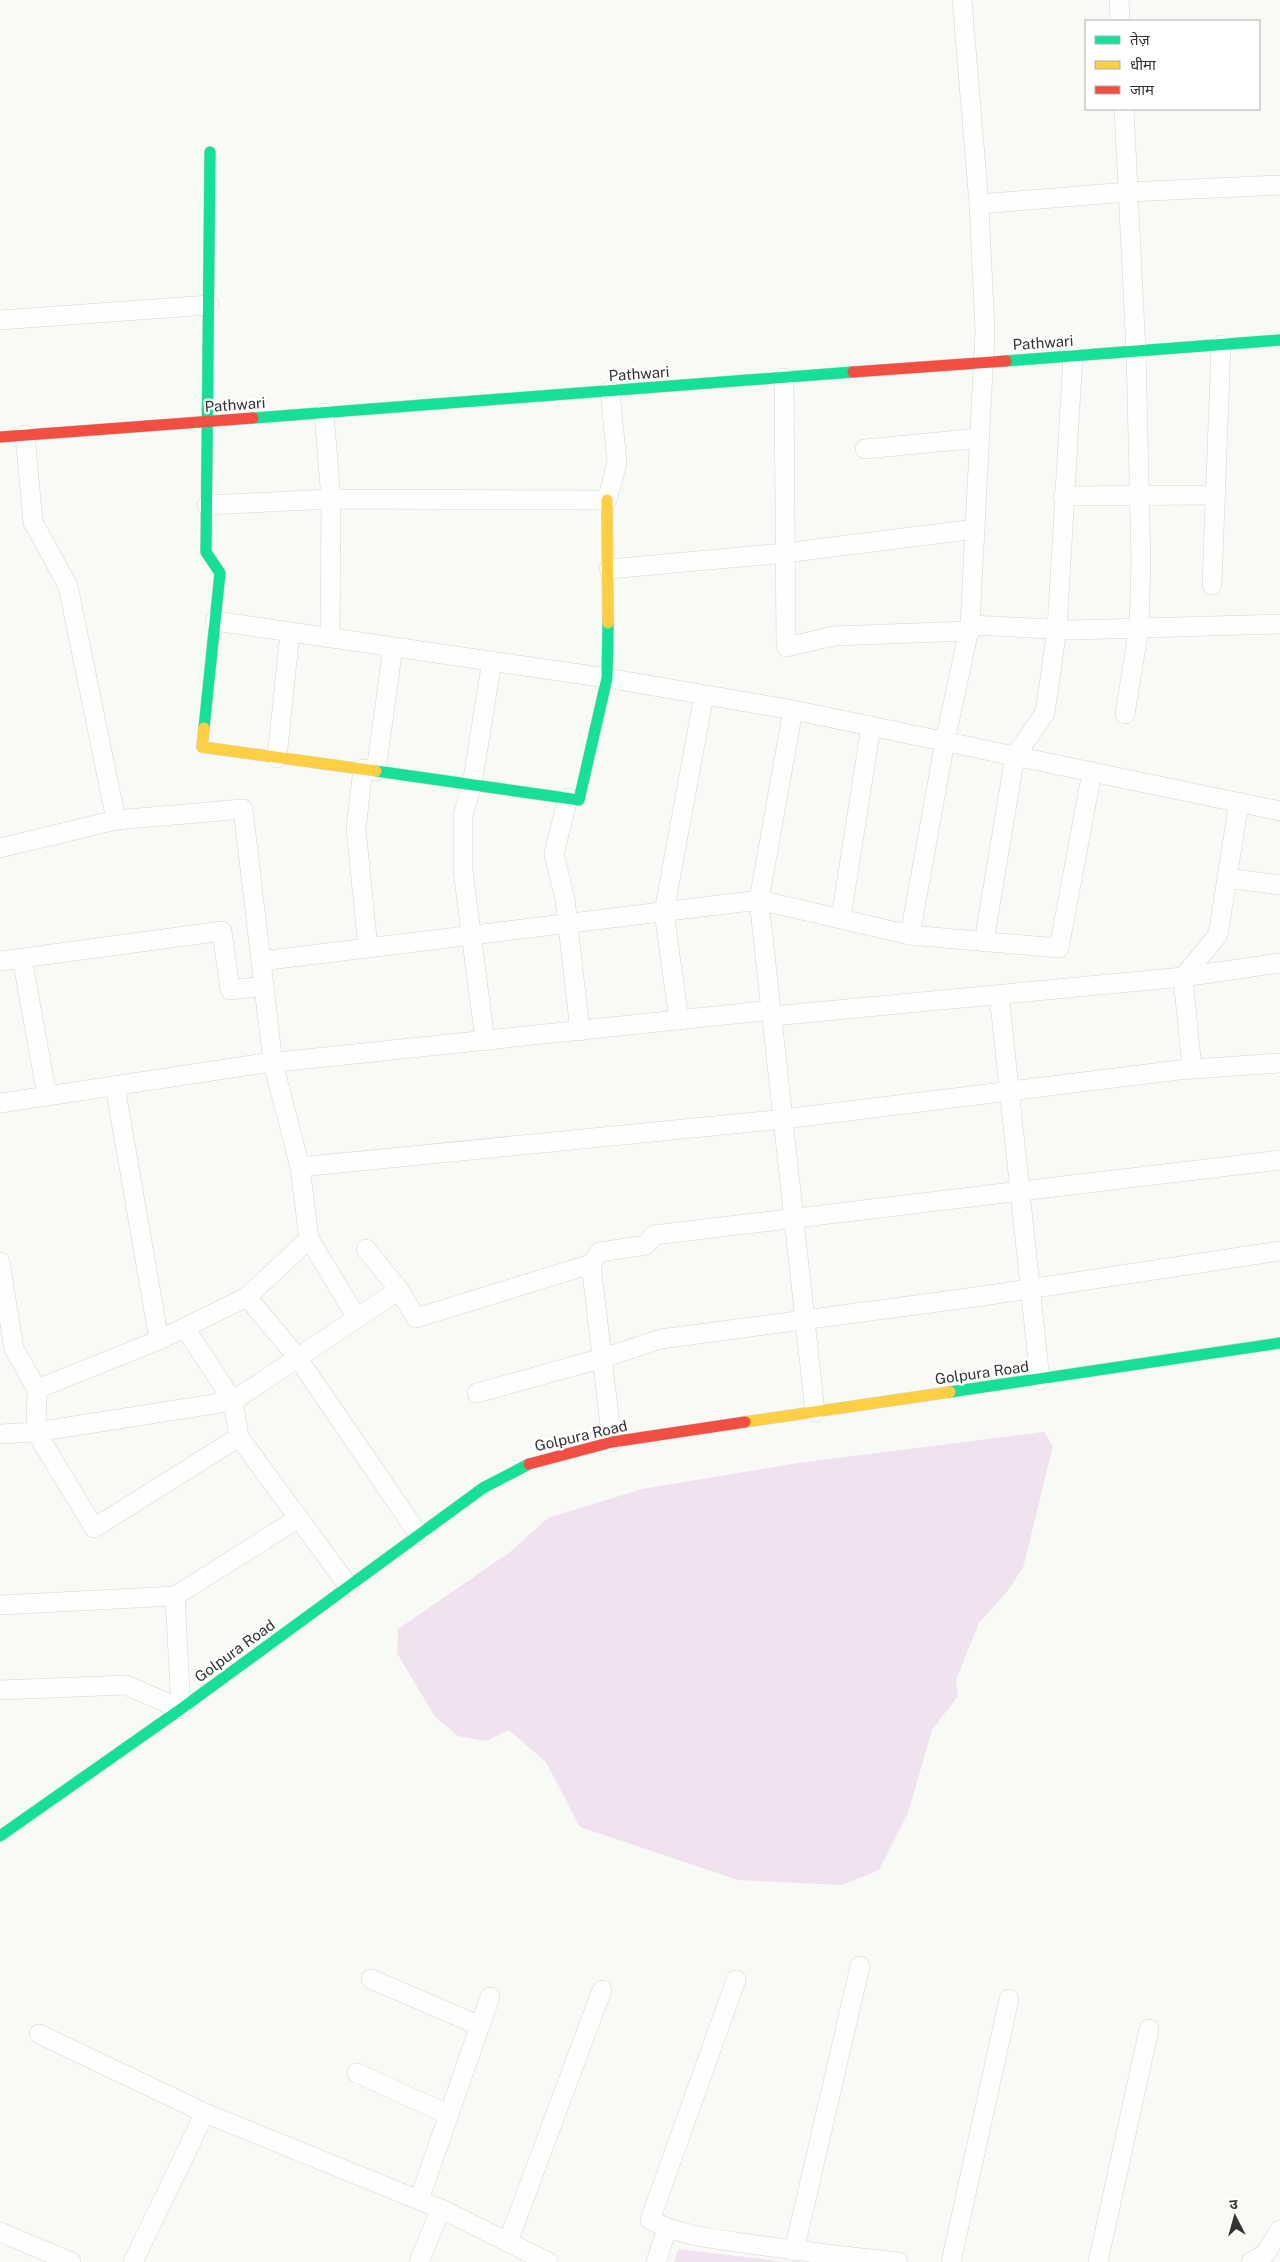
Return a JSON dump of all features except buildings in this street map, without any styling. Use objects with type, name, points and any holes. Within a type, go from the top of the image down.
[{"type":"street","points":[[910,935],[945,741],[970,628],[985,332],[979,204],[962,0]]},
{"type":"street","points":[[1119,0],[1120,20]]},
{"type":"street","points":[[1124,110],[1136,351],[1140,562],[1139,628],[1125,714]]},
{"type":"street","points":[[210,152],[206,552],[220,573],[202,747],[578,800],[607,678],[609,568],[606,500],[617,463],[610,392]]},
{"type":"street","points":[[979,204],[1128,192],[1280,184]]},
{"type":"street","points":[[0,320],[209,305]]},
{"type":"street","name":"Pathwari","points":[[0,437],[1280,340]]},
{"type":"street","points":[[1212,585],[1221,345]]},
{"type":"street","points":[[984,942],[1016,756],[1045,713],[1057,629],[1072,356]]},
{"type":"street","points":[[784,378],[786,647],[834,636],[970,628],[1139,628],[1280,624]]},
{"type":"street","points":[[324,413],[331,498],[330,638]]},
{"type":"street","points":[[25,435],[33,522],[68,586],[116,820]]},
{"type":"street","points":[[864,449],[980,438]]},
{"type":"street","points":[[1064,496],[1139,494],[1216,495]]},
{"type":"street","points":[[207,505],[331,498],[606,500]]},
{"type":"street","points":[[609,568],[785,553],[975,529]]},
{"type":"street","points":[[215,621],[607,678],[793,710],[1280,811]]},
{"type":"street","points":[[276,758],[290,632]]},
{"type":"street","points":[[368,948],[356,830],[393,647]]},
{"type":"street","points":[[485,1041],[464,871],[463,815],[472,785],[492,661]]},
{"type":"street","points":[[679,1020],[664,912],[704,695]]},
{"type":"street","points":[[793,710],[759,900],[815,1412]]},
{"type":"street","points":[[841,918],[871,726]]},
{"type":"street","points":[[261,961],[471,934],[568,925],[759,900],[910,935],[1059,948],[1092,772]]},
{"type":"street","points":[[568,798],[554,854],[568,925],[580,1031]]},
{"type":"street","points":[[1192,1069],[1183,977],[1218,935],[1239,802]]},
{"type":"street","points":[[0,848],[116,820],[242,809],[273,1063],[300,1167],[309,1239],[357,1318]]},
{"type":"street","points":[[1227,878],[1280,885]]},
{"type":"street","points":[[0,961],[222,930],[230,990],[264,986]]},
{"type":"street","points":[[22,958],[47,1096]]},
{"type":"street","points":[[0,1103],[273,1063],[679,1020],[1183,977],[1280,963]]},
{"type":"street","points":[[999,994],[1040,1380]]},
{"type":"street","points":[[300,1167],[784,1119],[1192,1069],[1280,1063]]},
{"type":"street","points":[[115,1086],[159,1340]]},
{"type":"street","points":[[366,1249],[399,1290],[416,1318],[591,1264],[600,1252],[646,1245],[654,1235],[1280,1160]]},
{"type":"street","points":[[37,1389],[159,1340],[247,1297],[309,1239]]},
{"type":"street","points":[[478,1393],[602,1358],[661,1339],[1280,1251]]},
{"type":"street","points":[[0,1262],[7,1350],[37,1389],[36,1432],[94,1528],[239,1436]]},
{"type":"street","points":[[591,1264],[612,1442]]},
{"type":"street","points":[[0,1434],[36,1432],[233,1401],[399,1290]]},
{"type":"street","points":[[247,1297],[297,1357],[419,1535]]},
{"type":"street","points":[[185,1328],[233,1401],[239,1436],[349,1587]]},
{"type":"street","name":"Golpura Road","points":[[0,1836],[181,1709],[483,1488],[534,1462],[612,1442],[1280,1343]]},
{"type":"street","points":[[0,1604],[175,1596],[299,1518]]},
{"type":"street","points":[[0,1690],[126,1685],[181,1709],[175,1596]]},
{"type":"street","points":[[794,2251],[860,1966]]},
{"type":"street","points":[[371,1979],[480,2026]]},
{"type":"street","points":[[736,1980],[650,2220],[668,2229],[689,2235],[794,2251],[898,2262]]},
{"type":"street","points":[[508,2242],[602,1990]]},
{"type":"street","points":[[419,2200],[490,1998]]},
{"type":"street","points":[[951,2262],[1009,1999]]},
{"type":"street","points":[[1098,2262],[1149,2029]]},
{"type":"street","points":[[39,2034],[205,2113],[441,2209],[540,2260]]},
{"type":"street","points":[[357,2074],[449,2115]]},
{"type":"street","points":[[133,2262],[205,2113]]},
{"type":"street","points":[[419,2262],[441,2209]]},
{"type":"street","points":[[656,2262],[668,2229]]},
{"type":"street","points":[[1251,2262],[1265,2254],[1280,2230]]},
{"type":"street","points":[[0,2232],[71,2262]]},
{"type":"shaded area","points":[[1044,1432],[1053,1446],[1023,1568],[1006,1593],[979,1623],[956,1680],[958,1696],[932,1730],[908,1813],[879,1870],[842,1885],[738,1880],[580,1827],[546,1762],[509,1730],[486,1741],[458,1736],[435,1717],[397,1653],[398,1629],[510,1552],[548,1518],[642,1489],[798,1463]]},
{"type":"shaded area","points":[[678,2249],[788,2262],[674,2262]]},
{"type":"traffic: fast","points":[[204,728],[220,573],[206,552],[210,152]]},
{"type":"traffic: fast","points":[[1006,361],[1280,340]]},
{"type":"traffic: fast","points":[[253,418],[853,372]]},
{"type":"traffic: fast","points":[[376,771],[579,800],[607,678],[608,623]]},
{"type":"traffic: fast","points":[[950,1392],[1280,1343]]},
{"type":"traffic: fast","points":[[0,1836],[181,1709],[483,1488],[529,1464]]},
{"type":"traffic: slow","points":[[607,500],[608,623]]},
{"type":"traffic: slow","points":[[204,728],[202,747],[376,771]]},
{"type":"traffic: slow","points":[[745,1422],[950,1392]]},
{"type":"traffic: jam","points":[[853,372],[1006,361]]},
{"type":"traffic: jam","points":[[0,437],[253,418]]},
{"type":"traffic: jam","points":[[529,1464],[612,1442],[745,1422]]}]
